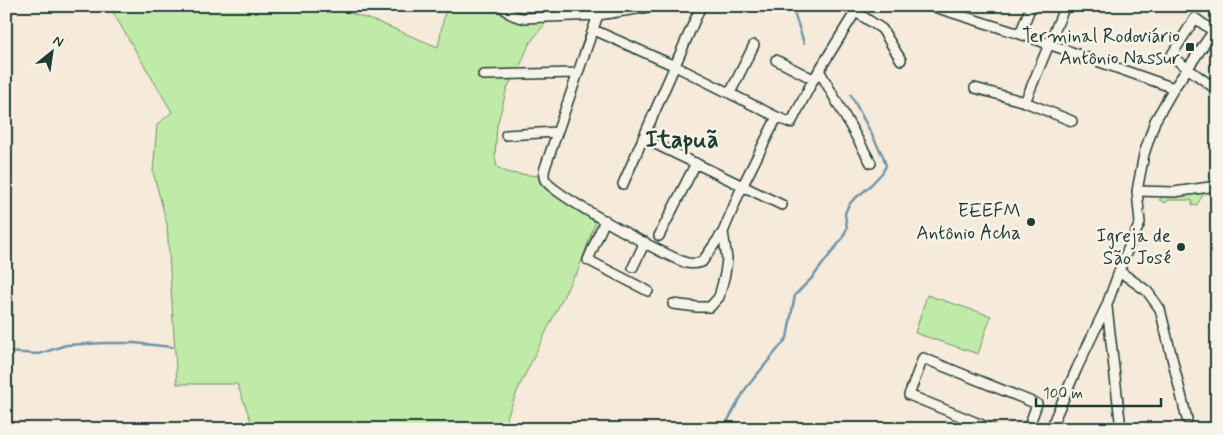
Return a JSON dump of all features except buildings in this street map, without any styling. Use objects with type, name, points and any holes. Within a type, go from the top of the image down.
[{"type":"street","points":[[503,6],[505,11],[512,16],[522,18],[598,15],[656,6]]},
{"type":"street","points":[[623,184],[701,6]]},
{"type":"street","points":[[931,6],[1020,34],[1174,88]]},
{"type":"street","points":[[1020,34],[1031,6]]},
{"type":"street","points":[[1025,102],[1065,6]]},
{"type":"street","points":[[594,30],[675,66],[791,123],[814,80],[858,9],[882,29],[901,60]]},
{"type":"street","points":[[598,15],[543,174],[546,181],[554,189],[605,220],[673,258],[689,264],[702,262],[723,232],[743,185],[777,117]]},
{"type":"street","points":[[1052,429],[1077,368],[1106,307],[1140,223],[1137,191],[1144,154],[1155,121],[1188,67],[1205,43],[1216,32],[1195,18],[1172,56],[1188,67],[1217,90]]},
{"type":"street","points":[[730,93],[754,45]]},
{"type":"street","points":[[776,60],[814,80]]},
{"type":"street","points":[[820,70],[872,164]]},
{"type":"street","points":[[483,75],[578,73]]},
{"type":"street","points":[[975,88],[1025,102],[1072,121]]},
{"type":"street","points":[[506,135],[556,132]]},
{"type":"street","points":[[643,138],[782,205]]},
{"type":"street","points":[[659,236],[696,163]]},
{"type":"street","points":[[1137,191],[1174,192],[1217,186]]},
{"type":"street","points":[[605,220],[588,260],[648,292]]},
{"type":"street","points":[[673,304],[710,307],[718,297],[725,274],[727,259],[723,232]]},
{"type":"street","points":[[633,267],[644,242]]},
{"type":"street","points":[[1119,271],[1147,290],[1160,309],[1187,419]]},
{"type":"street","points":[[1106,307],[1121,429]]},
{"type":"street","points":[[992,429],[910,395],[924,358],[1037,404],[1028,429]]},
{"type":"green space","points":[[109,6],[330,6],[380,23],[438,47],[446,6],[548,6],[550,8],[552,15],[529,44],[521,64],[507,88],[497,126],[495,156],[497,167],[509,173],[551,177],[554,185],[598,216],[576,276],[574,275],[519,387],[507,417],[509,429],[254,429],[237,384],[177,384],[167,224],[153,172],[157,125],[172,112]]},
{"type":"green space","points":[[1205,192],[1196,206],[1192,205],[1192,200],[1168,200],[1166,203],[1159,200],[1163,196]]},
{"type":"green space","points":[[927,295],[991,316],[978,354],[915,333]]},
{"type":"waterway","points":[[792,6],[804,43]]},
{"type":"waterway","points":[[723,429],[746,388],[787,338],[795,295],[812,278],[842,239],[847,228],[845,214],[848,206],[868,188],[886,166],[883,156],[851,95]]},
{"type":"waterway","points":[[6,352],[39,354],[66,345],[104,343],[134,343],[172,347]]},
{"type":"place","name":"Terminal Rodoviário Antônio Nassur","points":[[1190,47]]},
{"type":"place","name":"EEEFM Antônio Acha","points":[[1031,222]]},
{"type":"place","name":"Igreja de São José","points":[[1181,247]]},
{"type":"district","name":"Itapuã","points":[[682,140]]}]
